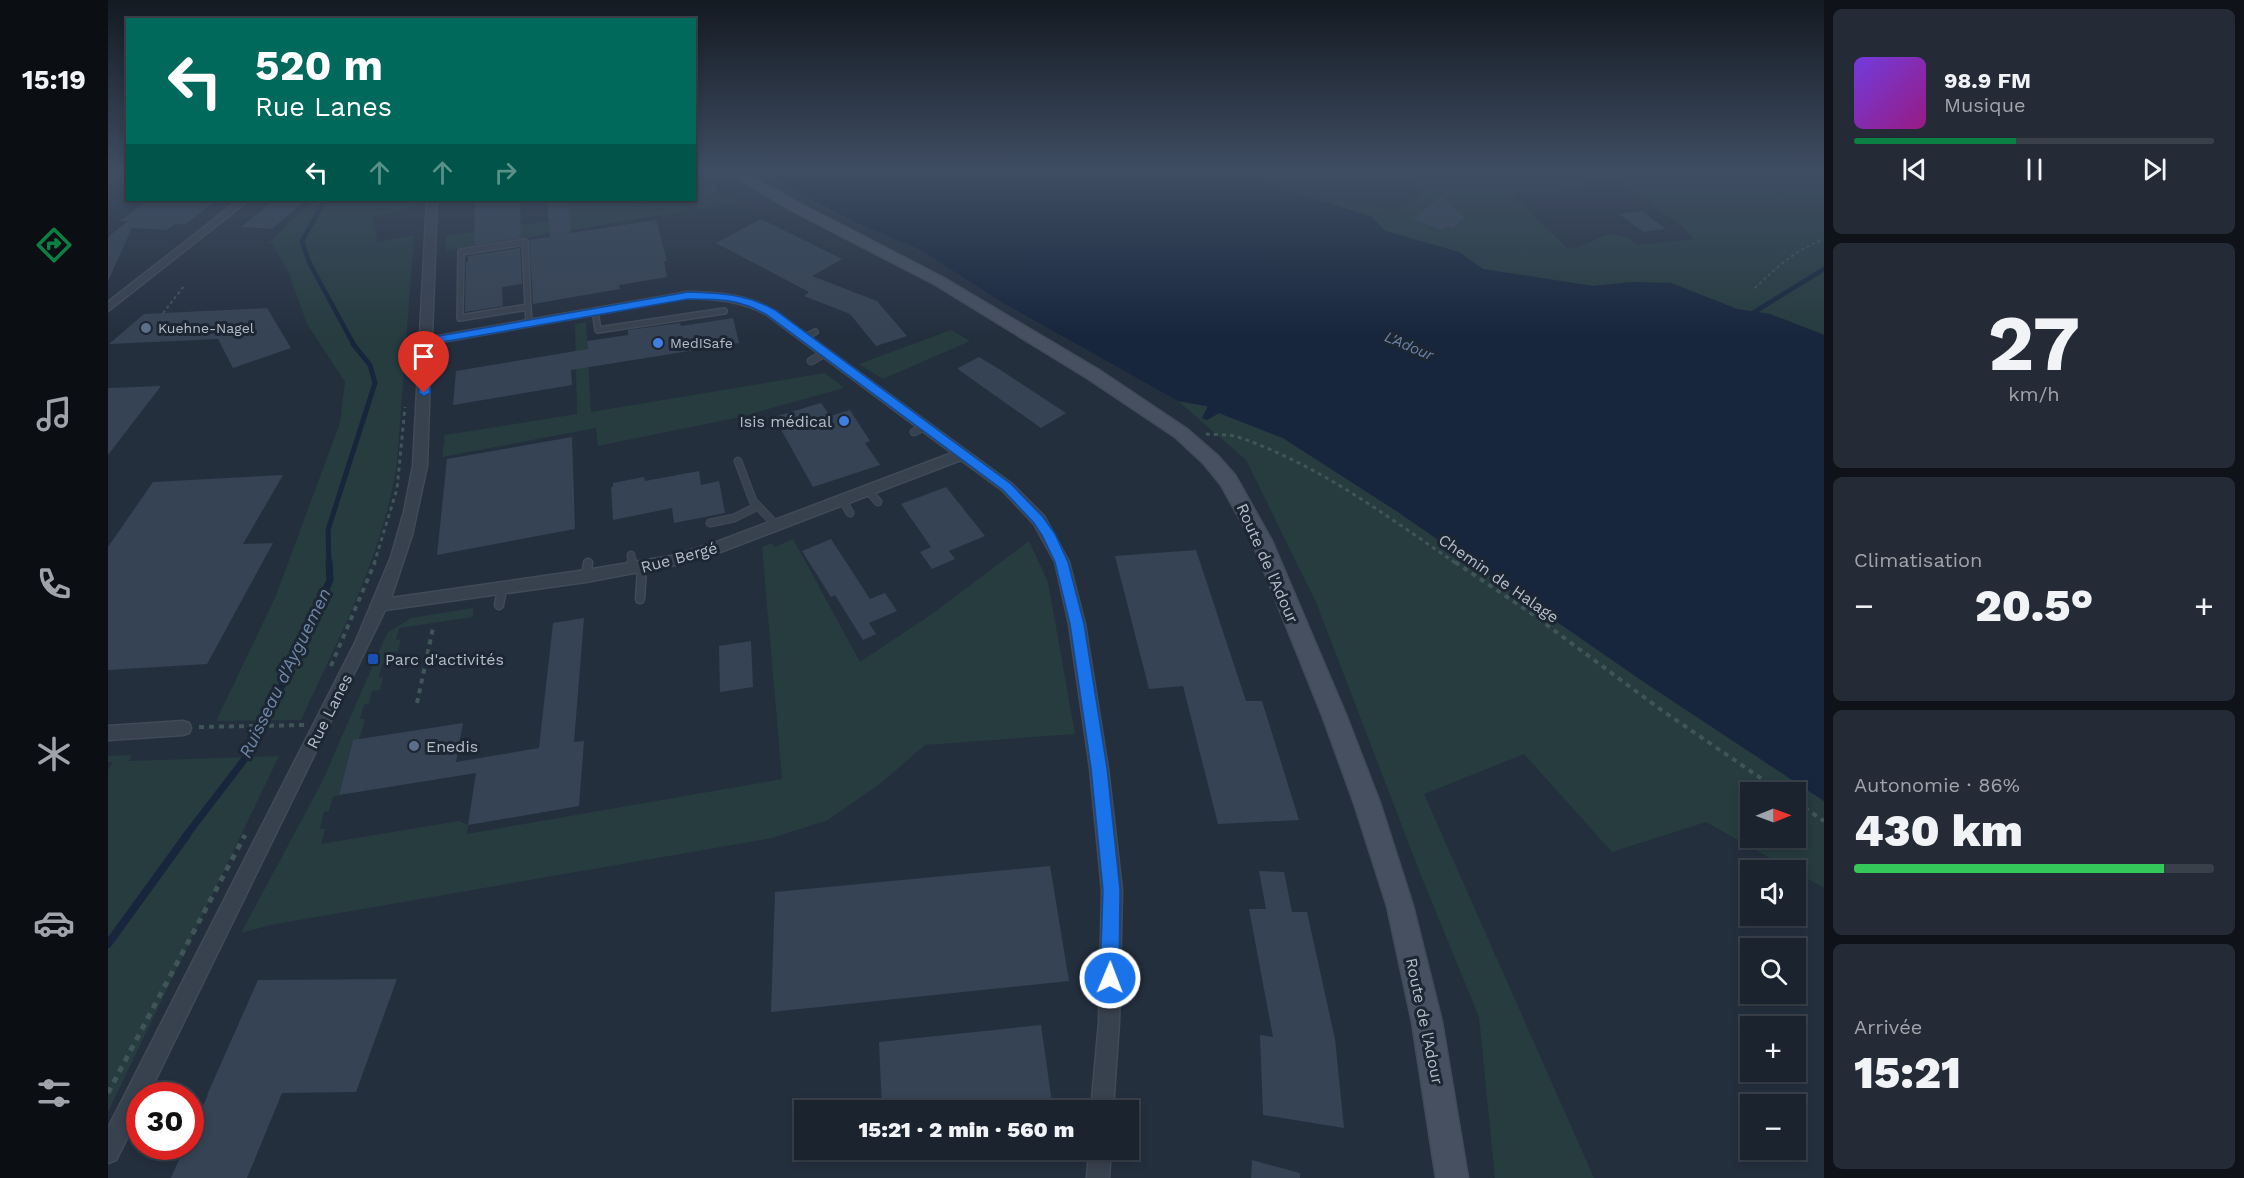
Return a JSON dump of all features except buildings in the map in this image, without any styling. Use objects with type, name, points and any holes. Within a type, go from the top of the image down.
[{"type":"main road","name":"Route de l'Adour","points":[[834,225],[939,281],[1093,374],[1181,433],[1211,460],[1228,480],[1250,516],[1334,716],[1400,906],[1426,1022],[1452,1178]]},
{"type":"street","points":[[108,308],[213,225]]},
{"type":"street","name":"Rue Lanes","points":[[108,1152],[381,605],[414,506],[420,466],[431,225]]},
{"type":"street","points":[[425,342],[529,315],[595,311],[688,296],[729,297],[762,307],[810,335],[825,353],[919,429],[963,454],[1007,487],[1039,520],[1062,562],[1077,624],[1099,768],[1112,890],[1109,1022],[1103,1100]]},
{"type":"street","name":"Rue Bergé","points":[[381,605],[502,589],[587,570],[635,564],[718,548],[777,526],[846,507],[868,490],[963,454]]},
{"type":"street","points":[[108,733],[190,727]]},
{"type":"street","points":[[1098,1178],[1099,1160]]},
{"type":"lane","points":[[525,242],[529,315],[460,318],[461,252],[525,242]]},
{"type":"lane","points":[[595,311],[598,330],[724,311]]},
{"type":"lane","points":[[811,361],[825,353]]},
{"type":"lane","points":[[738,461],[753,501],[777,526]]},
{"type":"lane","points":[[868,490],[878,502]]},
{"type":"lane","points":[[710,523],[734,518],[758,506]]},
{"type":"lane","points":[[635,564],[640,599]]},
{"type":"lane","points":[[499,605],[502,589]]},
{"type":"path","points":[[1755,288],[1770,273],[1815,242],[1824,240]]},
{"type":"path","points":[[163,313],[184,286]]},
{"type":"path","points":[[327,674],[372,572],[389,521],[401,462],[405,406]]},
{"type":"path","name":"Chemin de Halage","points":[[1181,433],[1236,436],[1295,462],[1350,492],[1528,611],[1660,709],[1766,782]]},
{"type":"path","points":[[417,703],[433,628]]},
{"type":"path","points":[[299,734],[308,715]]},
{"type":"path","points":[[190,727],[299,725]]},
{"type":"path","points":[[1806,809],[1824,821]]},
{"type":"path","points":[[108,1093],[246,833]]},
{"type":"green space","points":[[287,225],[374,225],[378,242],[414,235],[397,464],[381,530],[358,595],[301,720],[216,721],[275,598],[340,423],[345,382],[307,324],[288,271],[272,244],[267,244]]},
{"type":"green space","points":[[521,225],[602,225],[446,251],[446,236]]},
{"type":"green space","points":[[1379,225],[1544,225],[1567,248],[1578,247],[1601,237],[1617,234],[1638,245],[1694,239],[1681,225],[1824,225],[1824,335],[1770,314],[1737,309],[1671,283],[1631,282],[1593,286],[1482,269],[1459,252],[1385,231]]},
{"type":"green space","points":[[586,322],[591,412],[825,373],[844,388],[740,417],[598,446],[596,428],[442,457],[445,435],[577,414],[575,324]]},
{"type":"green space","points":[[951,330],[970,341],[883,379],[859,364]]},
{"type":"green space","points":[[1178,401],[1208,407],[1202,418],[1207,420],[1219,413],[1283,438],[1398,512],[1644,682],[1795,782],[1740,782],[1740,841],[1706,822],[1612,852],[1524,754],[1424,794],[1594,1178],[1495,1178],[1479,1017],[1420,873],[1316,602],[1246,460]]},
{"type":"green space","points":[[793,539],[860,662],[932,614],[1029,541],[1048,582],[1075,734],[925,745],[881,783],[828,820],[772,838],[270,925],[241,933],[322,782],[387,633],[411,618],[473,608],[473,617],[399,628],[396,640],[401,639],[398,651],[390,653],[387,663],[382,664],[379,678],[383,677],[380,690],[372,691],[369,703],[364,705],[360,719],[365,719],[359,740],[353,740],[339,795],[333,797],[329,811],[324,812],[320,829],[325,829],[321,844],[459,821],[468,825],[467,834],[782,779],[762,547],[772,543],[775,547]]},
{"type":"green space","points":[[132,755],[129,761],[279,756],[108,1112],[108,770],[113,762],[108,762],[108,756]]},
{"type":"green space","points":[[1806,789],[1824,801],[1824,888],[1806,878],[1806,860],[1774,860],[1752,848],[1806,848]]},
{"type":"water","name":"L'Adour","points":[[862,225],[1379,225],[1385,231],[1459,252],[1483,269],[1593,286],[1631,282],[1671,283],[1737,309],[1770,314],[1824,335],[1824,801],[1806,789],[1806,782],[1795,782],[1644,682],[1398,512],[1283,438],[1219,413],[1207,420],[1202,418],[1208,406],[1178,401],[1000,301],[917,248]]},
{"type":"waterway","name":"Ruisseau d'Ayguemen","points":[[311,225],[302,241],[309,262],[354,345]]},
{"type":"waterway","points":[[1748,316],[1824,269]]},
{"type":"waterway","name":"Ruisseau d'Ayguemen","points":[[329,564],[328,530],[375,383],[370,365],[353,344]]},
{"type":"waterway","name":"Ruisseau d'Ayguemen","points":[[185,837],[244,760],[288,674],[330,580],[329,562]]},
{"type":"waterway","name":"Ruisseau d'Ayguemen","points":[[108,944],[187,835]]},
{"type":"place","name":"Kuehne-Nagel","points":[[146,328]]},
{"type":"place","name":"MedISafe","points":[[658,343]]},
{"type":"place","name":"Isis médical","points":[[844,421]]},
{"type":"place","name":"Parc d'activités","points":[[373,659]]},
{"type":"place","name":"Enedis","points":[[414,746]]},
{"type":"route","points":[[424,393],[425,342],[688,296],[717,295],[742,299],[753,302],[771,313],[1007,487],[1039,520],[1048,534],[1062,562],[1077,624],[1099,768],[1112,890],[1110,978]]}]
